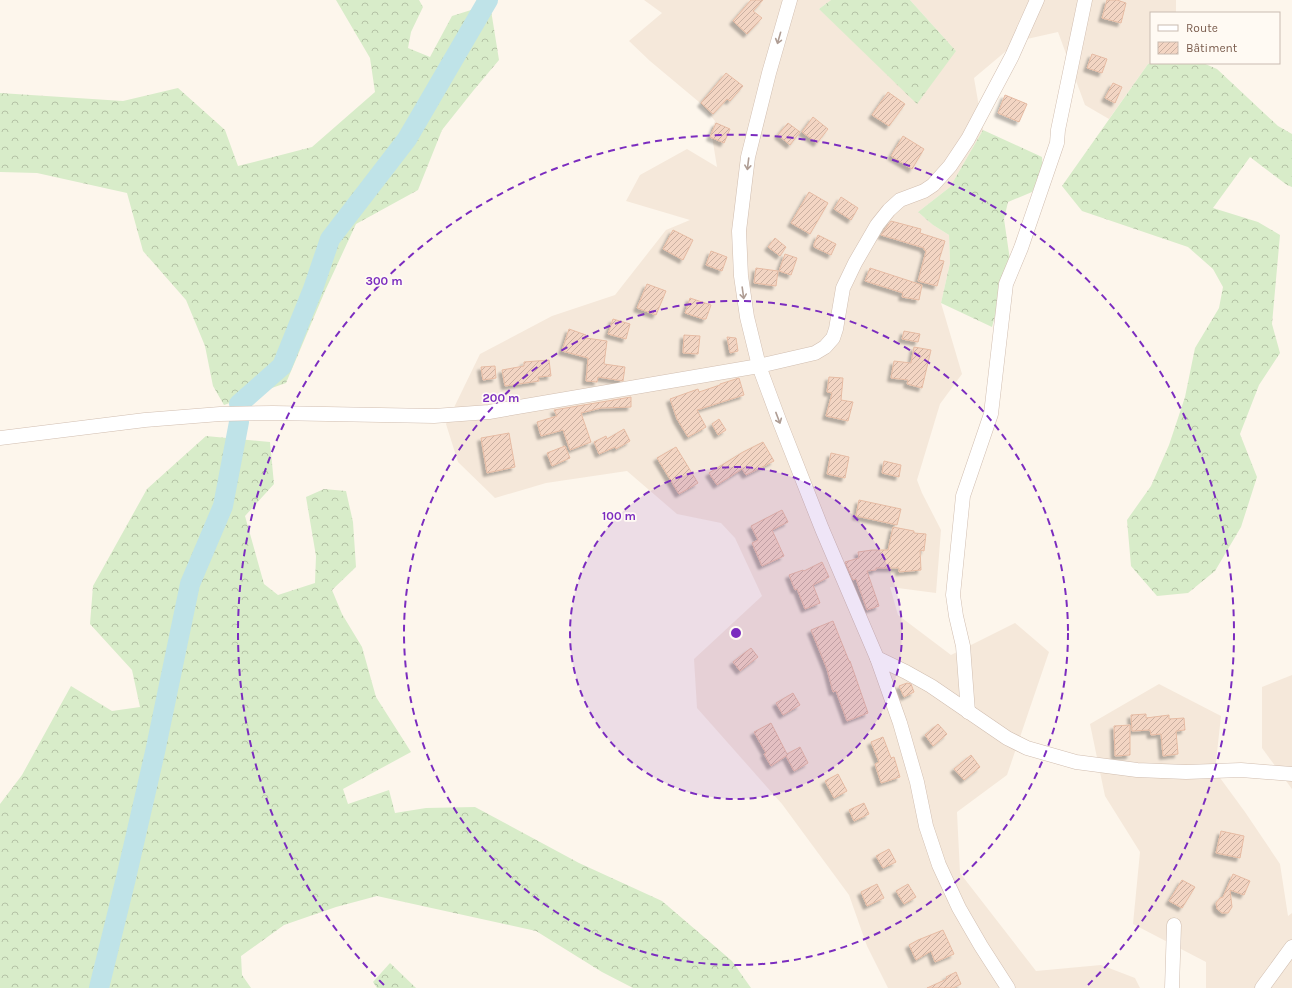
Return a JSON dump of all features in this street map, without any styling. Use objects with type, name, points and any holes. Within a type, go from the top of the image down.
[{"type":"street","points":[[790,0],[769,73],[748,157],[740,231],[741,276],[747,317],[760,366],[779,420],[877,658],[900,723],[917,782],[926,826],[939,865],[959,908],[1008,988]]},
{"type":"street","points":[[0,438],[145,420],[220,414],[273,413],[434,416],[489,412],[760,366],[815,353],[825,347],[833,338],[836,330],[843,288],[863,246],[877,225],[896,203],[924,191],[933,185],[950,166],[968,139],[985,108],[1012,56],[1037,0]]},
{"type":"street","points":[[968,712],[963,646],[953,595],[963,496],[992,414],[1006,284],[1021,248],[1057,143],[1058,130],[1085,0]]},
{"type":"street","points":[[877,658],[924,682],[1007,738],[1027,748],[1076,762],[1144,770],[1186,772],[1241,770],[1292,774]]},
{"type":"street","points":[[1172,988],[1174,925]]},
{"type":"street","points":[[1262,988],[1292,947]]},
{"type":"shaded area","points":[[644,0],[831,0],[819,9],[956,51],[910,0],[1176,0],[1176,12],[1150,12],[1150,63],[1148,64],[1109,119],[1085,105],[1058,32],[1018,41],[974,78],[983,130],[950,187],[918,212],[933,225],[949,235],[950,263],[941,303],[962,374],[940,404],[917,480],[941,530],[936,593],[890,587],[898,615],[951,655],[1015,623],[1049,652],[1007,775],[957,812],[960,873],[1036,971],[1101,965],[1135,978],[1140,988],[888,988],[867,946],[849,895],[782,804],[697,708],[694,659],[762,596],[735,538],[721,523],[677,514],[627,471],[546,483],[495,498],[458,462],[446,424],[480,354],[552,316],[615,295],[666,230],[690,220],[626,201],[640,175],[687,149],[717,167],[711,130],[715,121],[699,102],[650,61],[629,41],[662,13]]},
{"type":"shaded area","points":[[1292,675],[1292,789],[1262,748],[1262,687]]},
{"type":"shaded area","points":[[1159,684],[1221,716],[1215,771],[1280,864],[1288,916],[1292,913],[1292,988],[1206,988],[1206,962],[1133,924],[1140,852],[1105,796],[1090,724]]},
{"type":"green space","points":[[336,0],[419,0],[423,7],[411,32],[408,48],[430,57],[452,16],[490,4],[499,60],[442,130],[418,190],[356,224],[325,291],[286,383],[224,405],[213,386],[205,346],[186,300],[143,251],[127,193],[37,173],[0,172],[0,93],[123,101],[178,88],[225,130],[238,166],[312,147],[375,92],[370,58]]},
{"type":"green space","points":[[831,0],[910,0],[956,51],[917,104],[819,9]]},
{"type":"green space","points":[[1148,64],[1205,64],[1217,69],[1278,126],[1292,134],[1292,187],[1287,185],[1250,157],[1213,208],[1258,222],[1280,235],[1272,324],[1280,353],[1259,385],[1240,434],[1257,477],[1241,527],[1215,571],[1188,593],[1157,596],[1131,566],[1127,520],[1151,486],[1169,445],[1185,397],[1195,348],[1219,308],[1223,287],[1213,269],[1188,247],[1082,211],[1062,186]]},
{"type":"green space","points":[[983,130],[1042,157],[1043,170],[1032,192],[1008,202],[1004,219],[1010,260],[992,327],[941,303],[950,263],[949,235],[933,225],[918,212],[950,187]]},
{"type":"green space","points":[[206,436],[270,442],[274,484],[245,516],[264,584],[278,595],[315,583],[316,556],[306,497],[324,489],[346,491],[353,522],[356,567],[332,590],[342,614],[362,647],[376,697],[411,752],[343,789],[348,804],[389,790],[395,813],[426,808],[475,807],[579,863],[662,901],[732,961],[751,988],[633,988],[602,972],[536,931],[377,896],[336,907],[284,925],[241,956],[242,975],[251,988],[0,988],[0,804],[22,775],[71,686],[112,711],[140,707],[132,670],[90,624],[93,586],[147,489]]},
{"type":"green space","points":[[390,963],[416,988],[377,988],[373,982]]},
{"type":"building","points":[[751,0],[763,0],[753,11],[762,18],[747,34],[733,21]]},
{"type":"building","points":[[1107,0],[1117,0],[1126,3],[1121,23],[1102,18]]},
{"type":"building","points":[[1092,54],[1107,59],[1102,73],[1087,68]]},
{"type":"building","points":[[726,73],[743,86],[730,101],[727,99],[713,114],[701,103]]},
{"type":"building","points":[[1113,83],[1122,87],[1115,103],[1105,98]]},
{"type":"building","points":[[888,92],[905,104],[889,126],[872,115]]},
{"type":"building","points":[[1005,95],[1027,104],[1019,122],[998,113]]},
{"type":"building","points":[[813,117],[828,129],[817,143],[802,132]]},
{"type":"building","points":[[716,123],[730,129],[724,143],[710,137]]},
{"type":"building","points":[[788,123],[800,132],[790,145],[778,135]]},
{"type":"building","points":[[903,136],[924,149],[912,169],[891,156]]},
{"type":"building","points":[[809,192],[828,203],[810,234],[791,223]]},
{"type":"building","points":[[841,197],[858,208],[851,220],[834,209]]},
{"type":"building","points":[[891,221],[921,229],[920,233],[945,241],[939,260],[944,261],[937,286],[918,281],[926,251],[924,248],[881,235]]},
{"type":"building","points":[[673,230],[693,240],[683,260],[663,249]]},
{"type":"building","points":[[818,235],[836,244],[831,255],[814,247]]},
{"type":"building","points":[[775,238],[786,247],[780,256],[768,247]]},
{"type":"building","points":[[711,251],[727,257],[722,271],[706,265]]},
{"type":"building","points":[[785,254],[797,258],[791,275],[779,271]]},
{"type":"building","points":[[756,268],[778,271],[776,286],[754,283]]},
{"type":"building","points":[[870,268],[922,285],[919,300],[902,297],[903,293],[865,281]]},
{"type":"building","points":[[647,284],[666,291],[656,315],[637,308]]},
{"type":"building","points":[[690,298],[711,305],[706,319],[685,313]]},
{"type":"building","points":[[613,319],[630,324],[626,339],[608,334]]},
{"type":"building","points":[[569,329],[586,335],[586,338],[607,341],[604,364],[625,367],[623,381],[598,377],[597,382],[586,381],[588,358],[562,351]]},
{"type":"building","points":[[904,331],[920,334],[918,342],[902,339]]},
{"type":"building","points":[[684,335],[700,336],[698,354],[683,353]]},
{"type":"building","points":[[727,337],[736,338],[738,351],[730,353]]},
{"type":"building","points":[[914,347],[931,350],[922,388],[907,384],[908,380],[891,378],[894,361],[911,363]]},
{"type":"building","points":[[549,360],[551,376],[538,377],[539,381],[505,386],[502,370],[524,366],[524,362]]},
{"type":"building","points":[[495,366],[496,378],[483,380],[481,367]]},
{"type":"building","points":[[829,377],[843,378],[841,400],[853,402],[848,421],[826,416],[832,393],[827,392]]},
{"type":"building","points":[[739,378],[744,395],[697,410],[706,427],[688,437],[677,419],[670,399],[698,389],[699,392]]},
{"type":"building","points":[[631,397],[631,407],[601,408],[581,413],[591,442],[570,450],[563,430],[541,436],[537,422],[557,416],[554,410]]},
{"type":"building","points":[[719,419],[726,430],[718,435],[712,424]]},
{"type":"building","points":[[624,429],[630,441],[616,449],[615,447],[599,454],[594,442],[606,436],[607,439]]},
{"type":"building","points":[[509,433],[515,467],[487,473],[481,438]]},
{"type":"building","points":[[763,442],[774,461],[746,475],[742,469],[717,485],[709,473],[743,452]]},
{"type":"building","points":[[565,446],[570,458],[552,466],[547,453]]},
{"type":"building","points":[[676,447],[698,483],[679,494],[657,458]]},
{"type":"building","points":[[831,453],[849,457],[845,478],[827,474]]},
{"type":"building","points":[[884,461],[901,465],[899,477],[882,473]]},
{"type":"building","points":[[859,500],[901,509],[897,525],[856,516]]},
{"type":"building","points":[[782,510],[788,522],[772,530],[784,556],[762,566],[752,543],[758,540],[751,526]]},
{"type":"building","points":[[893,527],[914,531],[914,533],[926,534],[924,551],[920,550],[921,570],[899,572],[899,568],[876,568],[876,570],[867,571],[879,606],[867,610],[856,579],[853,580],[845,562],[859,558],[858,552],[888,550]]},
{"type":"building","points":[[822,562],[829,577],[813,585],[820,603],[805,609],[797,589],[795,590],[789,575],[803,570],[804,571]]},
{"type":"building","points":[[833,621],[850,661],[868,713],[847,721],[836,691],[833,692],[827,669],[811,630]]},
{"type":"building","points":[[751,648],[758,657],[740,671],[733,662]]},
{"type":"building","points":[[907,683],[911,684],[914,692],[904,697],[899,686]]},
{"type":"building","points":[[793,693],[800,705],[783,715],[776,703]]},
{"type":"building","points":[[1146,714],[1146,718],[1169,715],[1169,719],[1184,718],[1185,730],[1176,731],[1178,754],[1163,756],[1161,734],[1151,735],[1150,730],[1132,731],[1131,715]]},
{"type":"building","points":[[771,723],[787,754],[800,747],[808,763],[794,771],[786,756],[771,766],[764,754],[766,753],[754,732]]},
{"type":"building","points":[[938,724],[947,734],[933,746],[925,735]]},
{"type":"building","points":[[1130,725],[1130,755],[1115,756],[1114,726]]},
{"type":"building","points":[[883,737],[891,758],[894,757],[900,777],[881,783],[875,764],[879,762],[871,742]]},
{"type":"building","points":[[971,755],[980,767],[964,780],[954,769]]},
{"type":"building","points":[[838,774],[847,791],[834,798],[825,781]]},
{"type":"building","points":[[864,803],[869,814],[854,821],[849,810]]},
{"type":"building","points":[[1221,831],[1244,836],[1240,858],[1216,853]]},
{"type":"building","points":[[889,849],[896,862],[883,868],[876,856]]},
{"type":"building","points":[[1233,874],[1250,881],[1244,895],[1230,890],[1232,907],[1228,913],[1222,913],[1217,909],[1216,903],[1223,897]]},
{"type":"building","points":[[1182,880],[1195,887],[1182,908],[1169,901]]},
{"type":"building","points":[[877,884],[884,898],[867,906],[861,892]]},
{"type":"building","points":[[908,884],[916,897],[904,904],[896,891]]},
{"type":"building","points":[[943,930],[954,954],[935,962],[931,951],[916,960],[909,945]]},
{"type":"building","points":[[956,972],[961,984],[953,988],[927,988],[947,979],[946,977]]},
{"type":"waterway","points":[[239,404],[282,366],[313,289],[330,239],[407,139],[488,0]]},
{"type":"waterway","points":[[99,988],[155,752],[190,584],[223,506],[239,422]]}]
